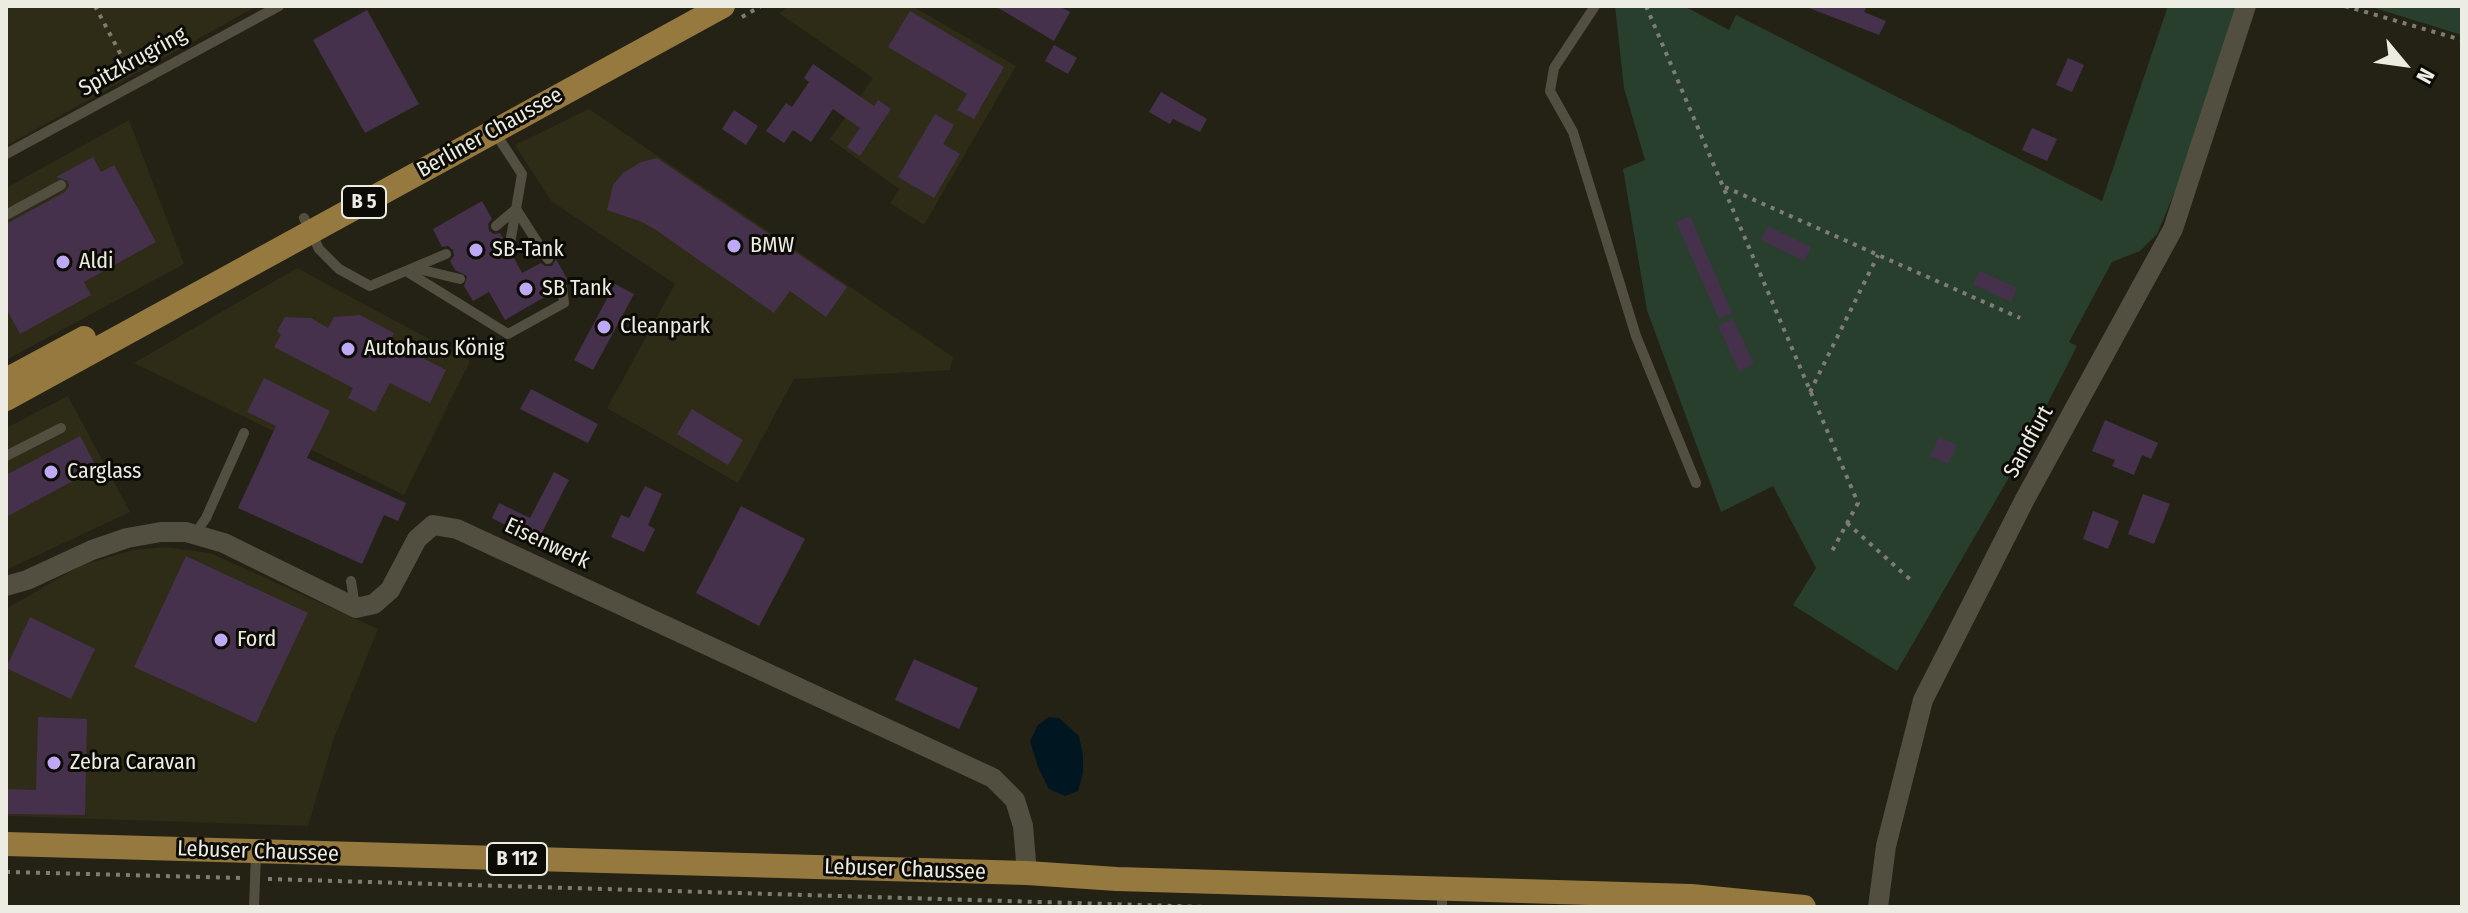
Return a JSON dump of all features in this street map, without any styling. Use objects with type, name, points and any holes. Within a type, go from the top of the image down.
[{"type":"main road","name":"Berliner Chaussee","points":[[6,399],[694,6]]},
{"type":"main road","name":"Berliner Chaussee","points":[[6,380],[494,131],[723,6]]},
{"type":"main road","name":"Lebuser Chaussee","points":[[6,844],[1027,873],[1442,898],[1691,896],[1804,907]]},
{"type":"street","name":"Sandfurt","points":[[1878,907],[1886,846],[1923,700],[2025,499],[2173,229],[2246,6]]},
{"type":"street","name":"Eisenwerk","points":[[356,608],[374,604],[390,590],[417,539],[433,525],[457,529],[993,778],[1015,800],[1023,826],[1027,873]]},
{"type":"street","points":[[6,586],[127,538],[161,532],[186,532],[224,543],[356,608]]},
{"type":"lane","name":"Spitzkrugring","points":[[6,154],[279,6]]},
{"type":"lane","points":[[1595,6],[1554,68],[1550,91],[1573,132],[1636,336],[1696,483]]},
{"type":"lane","points":[[494,131],[522,174],[509,249]]},
{"type":"lane","points":[[6,215],[61,185]]},
{"type":"lane","points":[[496,226],[516,209]]},
{"type":"lane","points":[[516,209],[548,259]]},
{"type":"lane","points":[[307,225],[319,249],[339,269],[370,286],[446,254]]},
{"type":"lane","points":[[410,269],[460,279]]},
{"type":"lane","points":[[410,269],[508,334],[564,303],[562,286]]},
{"type":"lane","points":[[6,456],[61,428]]},
{"type":"lane","points":[[195,534],[206,518],[244,433]]},
{"type":"lane","points":[[351,581],[356,608]]},
{"type":"lane","points":[[254,907],[256,851]]},
{"type":"path","points":[[95,6],[136,83]]},
{"type":"path","points":[[1646,6],[1858,503],[1831,553]]},
{"type":"path","points":[[2345,6],[2462,40]]},
{"type":"path","points":[[1723,186],[2020,318]]},
{"type":"path","points":[[1810,392],[1878,255]]},
{"type":"path","points":[[1847,523],[1913,582]]},
{"type":"path","points":[[6,872],[1208,907]]},
{"type":"shaded area","points":[[6,6],[257,6],[6,146]]},
{"type":"shaded area","points":[[791,6],[912,6],[1016,66],[924,225],[890,203],[899,189],[830,139],[873,78],[779,13]]},
{"type":"shaded area","points":[[589,109],[953,357],[950,370],[794,379],[738,483],[607,408],[675,284],[551,201],[515,145]]},
{"type":"shaded area","points":[[129,120],[184,264],[6,360],[6,188]]},
{"type":"shaded area","points":[[297,268],[470,361],[404,495],[134,363]]},
{"type":"shaded area","points":[[68,396],[130,512],[6,570],[6,428]]},
{"type":"shaded area","points":[[166,547],[210,553],[378,629],[334,738],[308,826],[6,816],[6,609],[82,565],[133,550]]},
{"type":"green space","points":[[1615,6],[1684,6],[1729,30],[1736,15],[2102,201],[2168,6],[2242,6],[2190,156],[2157,234],[2140,251],[2112,262],[2069,342],[2077,346],[2015,467],[1897,671],[1793,605],[1816,568],[1773,486],[1721,512],[1647,310],[1623,169],[1645,160],[1624,88]]},
{"type":"green space","points":[[2368,6],[2462,6],[2462,35]]},
{"type":"water","points":[[1049,717],[1059,718],[1079,736],[1083,755],[1083,773],[1078,791],[1065,796],[1049,789],[1030,741],[1038,725]]},
{"type":"building","points":[[995,6],[1059,6],[1070,12],[1054,41]]},
{"type":"building","points":[[1804,6],[1867,6],[1864,12],[1886,21],[1879,35]]},
{"type":"building","points":[[367,10],[419,104],[365,133],[313,40]]},
{"type":"building","points":[[910,11],[1004,67],[974,119],[957,110],[967,94],[888,47]]},
{"type":"building","points":[[1054,45],[1077,58],[1068,74],[1045,61]]},
{"type":"building","points":[[2068,58],[2084,65],[2072,92],[2056,85]]},
{"type":"building","points":[[813,64],[874,106],[878,100],[891,109],[860,156],[847,147],[860,128],[833,109],[811,142],[793,130],[784,143],[766,131],[786,103],[792,107],[809,82],[804,78]]},
{"type":"building","points":[[1161,92],[1207,119],[1200,132],[1173,119],[1170,124],[1149,112]]},
{"type":"building","points":[[734,110],[758,126],[746,145],[722,129]]},
{"type":"building","points":[[935,114],[954,125],[943,144],[960,154],[934,198],[898,177]]},
{"type":"building","points":[[2032,128],[2057,139],[2047,161],[2022,150]]},
{"type":"building","name":"Aldi","points":[[93,157],[101,172],[114,165],[156,242],[84,282],[91,295],[20,334],[6,308],[6,224],[65,192],[68,181],[56,177]]},
{"type":"building","name":"BMW","points":[[657,158],[847,287],[826,317],[790,291],[774,313],[656,230],[607,210],[613,185],[623,173],[641,162]]},
{"type":"building","points":[[482,201],[492,219],[488,224],[489,231],[500,233],[503,238],[502,252],[507,257],[513,256],[522,273],[541,263],[552,266],[556,259],[569,282],[564,278],[558,279],[554,284],[555,291],[505,320],[489,292],[473,301],[464,286],[467,276],[455,270],[450,261],[454,256],[453,250],[448,246],[442,247],[433,229]]},
{"type":"building","points":[[1690,216],[1732,313],[1719,319],[1676,222]]},
{"type":"building","points":[[1768,226],[1811,247],[1804,261],[1761,240]]},
{"type":"building","points":[[1980,271],[2017,288],[2011,302],[1973,284]]},
{"type":"building","name":"Cleanpark","points":[[615,284],[634,294],[593,370],[574,360]]},
{"type":"building","points":[[360,315],[394,333],[390,341],[446,370],[430,403],[390,383],[375,412],[348,398],[353,388],[274,347],[281,335],[277,331],[285,317],[311,318],[328,328],[334,317]]},
{"type":"building","points":[[1733,319],[1754,364],[1739,371],[1718,326]]},
{"type":"building","points":[[264,378],[330,411],[307,458],[406,503],[398,521],[384,515],[362,564],[238,508],[276,426],[247,412]]},
{"type":"building","points":[[531,389],[598,424],[588,443],[520,409]]},
{"type":"building","points":[[692,409],[743,440],[728,465],[677,434]]},
{"type":"building","points":[[2105,420],[2158,443],[2151,459],[2142,455],[2134,475],[2112,466],[2115,460],[2092,451]]},
{"type":"building","name":"Carglass","points":[[80,436],[97,468],[6,517],[6,475]]},
{"type":"building","points":[[1939,437],[1957,445],[1948,464],[1930,456]]},
{"type":"building","points":[[554,472],[569,480],[537,542],[492,518],[499,503],[530,518]]},
{"type":"building","points":[[645,486],[662,494],[648,525],[655,529],[644,552],[611,537],[621,515],[629,518]]},
{"type":"building","points":[[2143,494],[2170,504],[2154,544],[2128,534]]},
{"type":"building","points":[[741,506],[805,539],[759,626],[696,593]]},
{"type":"building","points":[[2093,511],[2119,521],[2108,549],[2083,539]]},
{"type":"building","name":"Ford","points":[[186,556],[308,613],[256,723],[134,667]]},
{"type":"building","points":[[30,617],[95,649],[71,699],[6,668]]},
{"type":"building","points":[[914,659],[978,688],[959,729],[895,700]]},
{"type":"building","points":[[38,717],[87,719],[85,815],[6,814],[6,789],[36,790]]},
{"type":"place","name":"BMW","points":[[734,246]]},
{"type":"place","name":"SB-Tank","points":[[476,250]]},
{"type":"place","name":"Aldi","points":[[63,262]]},
{"type":"place","name":"SB Tank","points":[[526,289]]},
{"type":"place","name":"Cleanpark","points":[[604,327]]},
{"type":"place","name":"Autohaus König","points":[[348,349]]},
{"type":"place","name":"Carglass","points":[[51,472]]},
{"type":"place","name":"Ford","points":[[221,640]]},
{"type":"place","name":"Zebra Caravan","points":[[54,763]]}]
